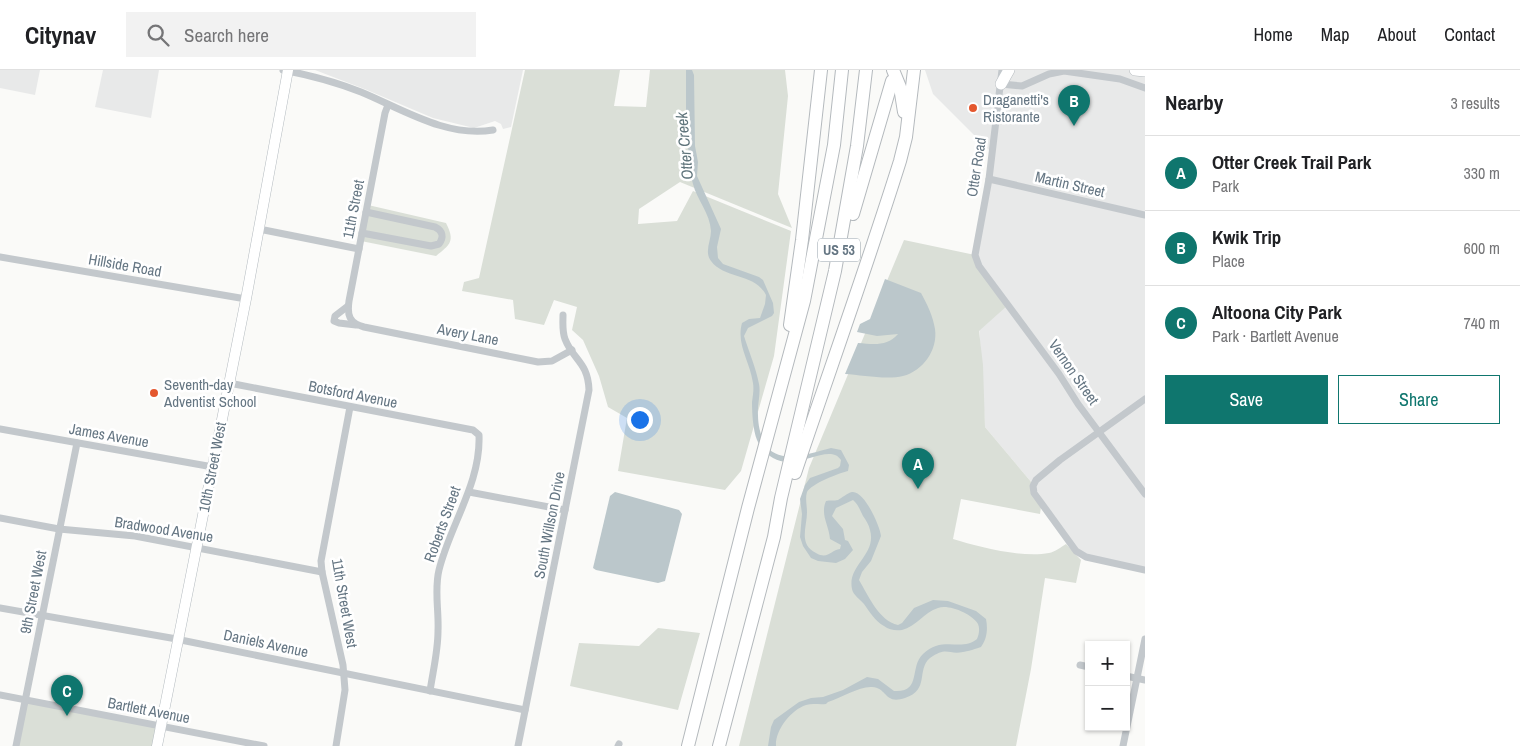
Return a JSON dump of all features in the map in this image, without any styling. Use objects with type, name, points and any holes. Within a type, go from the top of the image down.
[{"type":"highway","points":[[776,404],[797,284],[821,70]]},
{"type":"highway","points":[[827,184],[836,70]]},
{"type":"highway","name":"US 53","points":[[688,746],[758,471],[804,301],[834,145],[842,70]]},
{"type":"highway","name":"US 53","points":[[804,430],[856,158],[866,70]]},
{"type":"highway","points":[[718,746],[783,500],[804,430],[852,309],[895,177],[906,137],[914,70]]},
{"type":"highway","points":[[835,271],[893,76]]},
{"type":"highway","points":[[893,76],[900,87],[904,114],[895,177]]},
{"type":"main road","points":[[1002,84],[1009,70]]},
{"type":"main road","points":[[1135,70],[1145,71]]},
{"type":"street","points":[[286,70],[334,82],[416,117],[451,128],[479,132],[492,130]]},
{"type":"street","name":"10th Street West","points":[[157,746],[246,299],[286,70]]},
{"type":"street","name":"Otter Road","points":[[979,266],[975,254],[989,179],[1002,84],[1002,70]]},
{"type":"street","points":[[1002,84],[1022,86],[1049,74],[1064,71],[1120,79],[1145,88]]},
{"type":"street","name":"11th Street","points":[[349,318],[348,306],[388,105]]},
{"type":"street","name":"Martin Street","points":[[989,179],[1145,215]]},
{"type":"street","points":[[362,233],[431,246],[439,244],[442,236],[441,231],[435,226],[366,212]]},
{"type":"street","points":[[259,229],[359,249]]},
{"type":"street","name":"Hillside Road","points":[[0,257],[246,299]]},
{"type":"street","name":"Vernon Street","points":[[979,266],[1145,494]]},
{"type":"street","name":"Avery Lane","points":[[348,306],[335,316],[334,320],[339,324],[357,325],[538,362],[552,361],[572,350]]},
{"type":"street","name":"South Willson Drive","points":[[518,746],[589,390],[582,364],[564,338],[563,315]]},
{"type":"street","name":"Avery Lane","points":[[349,318],[357,325]]},
{"type":"street","name":"Botsford Avenue","points":[[229,383],[473,430]]},
{"type":"street","points":[[1145,399],[1060,460],[1036,480],[1033,486],[1034,493],[1076,551],[1086,557],[1145,570]]},
{"type":"street","name":"11th Street West","points":[[336,746],[346,690],[322,572],[323,548],[350,407]]},
{"type":"street","name":"James Avenue","points":[[0,429],[212,467]]},
{"type":"street","name":"Roberts Street","points":[[430,691],[438,647],[436,596],[438,572],[449,539],[469,492],[480,449],[479,435],[473,430]]},
{"type":"street","name":"9th Street West","points":[[16,746],[77,443]]},
{"type":"street","points":[[469,492],[565,510]]},
{"type":"street","name":"Bradwood Avenue","points":[[0,518],[59,529],[135,536],[322,572]]},
{"type":"street","name":"Daniels Avenue","points":[[0,608],[179,639],[525,710]]},
{"type":"street","points":[[1123,746],[1141,679],[1145,639]]},
{"type":"street","points":[[1080,665],[1085,666]]},
{"type":"street","name":"Bartlett Avenue","points":[[0,695],[264,746]]},
{"type":"shaded area","points":[[0,70],[40,70],[35,95],[0,88]]},
{"type":"shaded area","points":[[103,70],[159,70],[151,118],[95,107]]},
{"type":"shaded area","points":[[315,70],[523,70],[511,127],[503,129],[501,124],[495,121],[474,128],[433,118]]},
{"type":"shaded area","points":[[525,70],[620,70],[614,106],[646,107],[650,70],[785,70],[788,96],[778,194],[792,228],[680,182],[639,209],[638,224],[677,221],[693,191],[791,231],[774,356],[741,471],[725,490],[618,471],[627,418],[608,407],[599,376],[583,340],[572,330],[577,307],[554,300],[544,325],[515,319],[513,300],[462,291],[464,282],[479,278]]},
{"type":"shaded area","points":[[686,70],[692,70],[694,75],[697,176],[721,229],[717,247],[718,258],[723,264],[763,280],[773,303],[774,313],[772,316],[748,328],[744,336],[759,384],[758,418],[764,442],[770,450],[785,456],[804,455],[831,448],[841,450],[849,465],[848,471],[819,482],[807,492],[805,540],[807,545],[820,555],[826,555],[840,549],[841,545],[830,539],[824,515],[824,506],[826,501],[838,500],[852,492],[857,493],[871,510],[881,536],[871,561],[862,572],[859,580],[870,600],[885,618],[891,623],[898,625],[902,623],[914,608],[933,600],[948,601],[976,611],[986,619],[987,623],[986,637],[981,647],[958,653],[940,652],[930,658],[924,668],[920,685],[913,694],[898,700],[890,698],[877,688],[867,687],[826,704],[806,705],[795,711],[785,721],[778,734],[776,746],[768,746],[774,720],[799,702],[843,690],[867,677],[878,679],[894,691],[903,691],[912,684],[919,659],[930,648],[944,644],[971,643],[977,639],[979,628],[978,624],[971,617],[948,607],[933,610],[912,626],[902,630],[888,628],[875,619],[852,589],[854,573],[866,553],[871,539],[868,524],[858,505],[853,500],[836,508],[832,516],[843,529],[845,540],[848,541],[853,550],[845,559],[836,563],[818,561],[811,558],[803,546],[800,537],[802,514],[800,499],[805,485],[810,478],[838,468],[841,460],[836,455],[829,454],[792,462],[782,461],[768,454],[757,440],[752,402],[753,383],[742,346],[741,331],[742,323],[749,319],[760,318],[766,295],[755,283],[724,271],[717,267],[709,258],[710,224],[692,182],[690,168],[686,166],[689,159],[686,117]]},
{"type":"shaded area","points":[[925,70],[1145,71],[1145,570],[1076,551],[1032,483],[985,427],[975,255],[992,153],[933,94]]},
{"type":"shaded area","points":[[368,205],[446,223],[451,238],[450,242],[436,256],[361,241]]},
{"type":"shaded area","points":[[904,240],[975,255],[1008,305],[979,331],[983,365],[985,427],[1032,483],[1041,507],[1040,514],[961,499],[953,539],[988,548],[1026,554],[1056,551],[1066,544],[1081,560],[1076,583],[1045,578],[1031,669],[1016,746],[739,746],[809,468]]},
{"type":"shaded area","points":[[885,279],[921,293],[928,306],[935,329],[934,344],[931,352],[917,370],[903,376],[882,377],[845,374],[858,343],[884,343],[898,334],[877,336],[857,332],[860,324],[870,319]]},
{"type":"shaded area","points":[[615,492],[679,510],[682,514],[665,581],[658,583],[593,568],[610,496]]},
{"type":"shaded area","points":[[658,628],[700,633],[678,710],[570,686],[579,643],[639,646]]},
{"type":"shaded area","points":[[25,700],[161,726],[157,746],[16,746]]},
{"type":"place","name":"Draganetti's Ristorante","points":[[973,108]]},
{"type":"place","name":"Kwik Trip","points":[[1074,126]]},
{"type":"place","name":"Seventh-day Adventist School","points":[[154,393]]},
{"type":"place","name":"Otter Creek Trail Park","points":[[918,489]]},
{"type":"place","name":"Altoona City Park","points":[[67,716]]},
{"type":"water label","name":"Otter Creek","points":[[684,146]]}]
